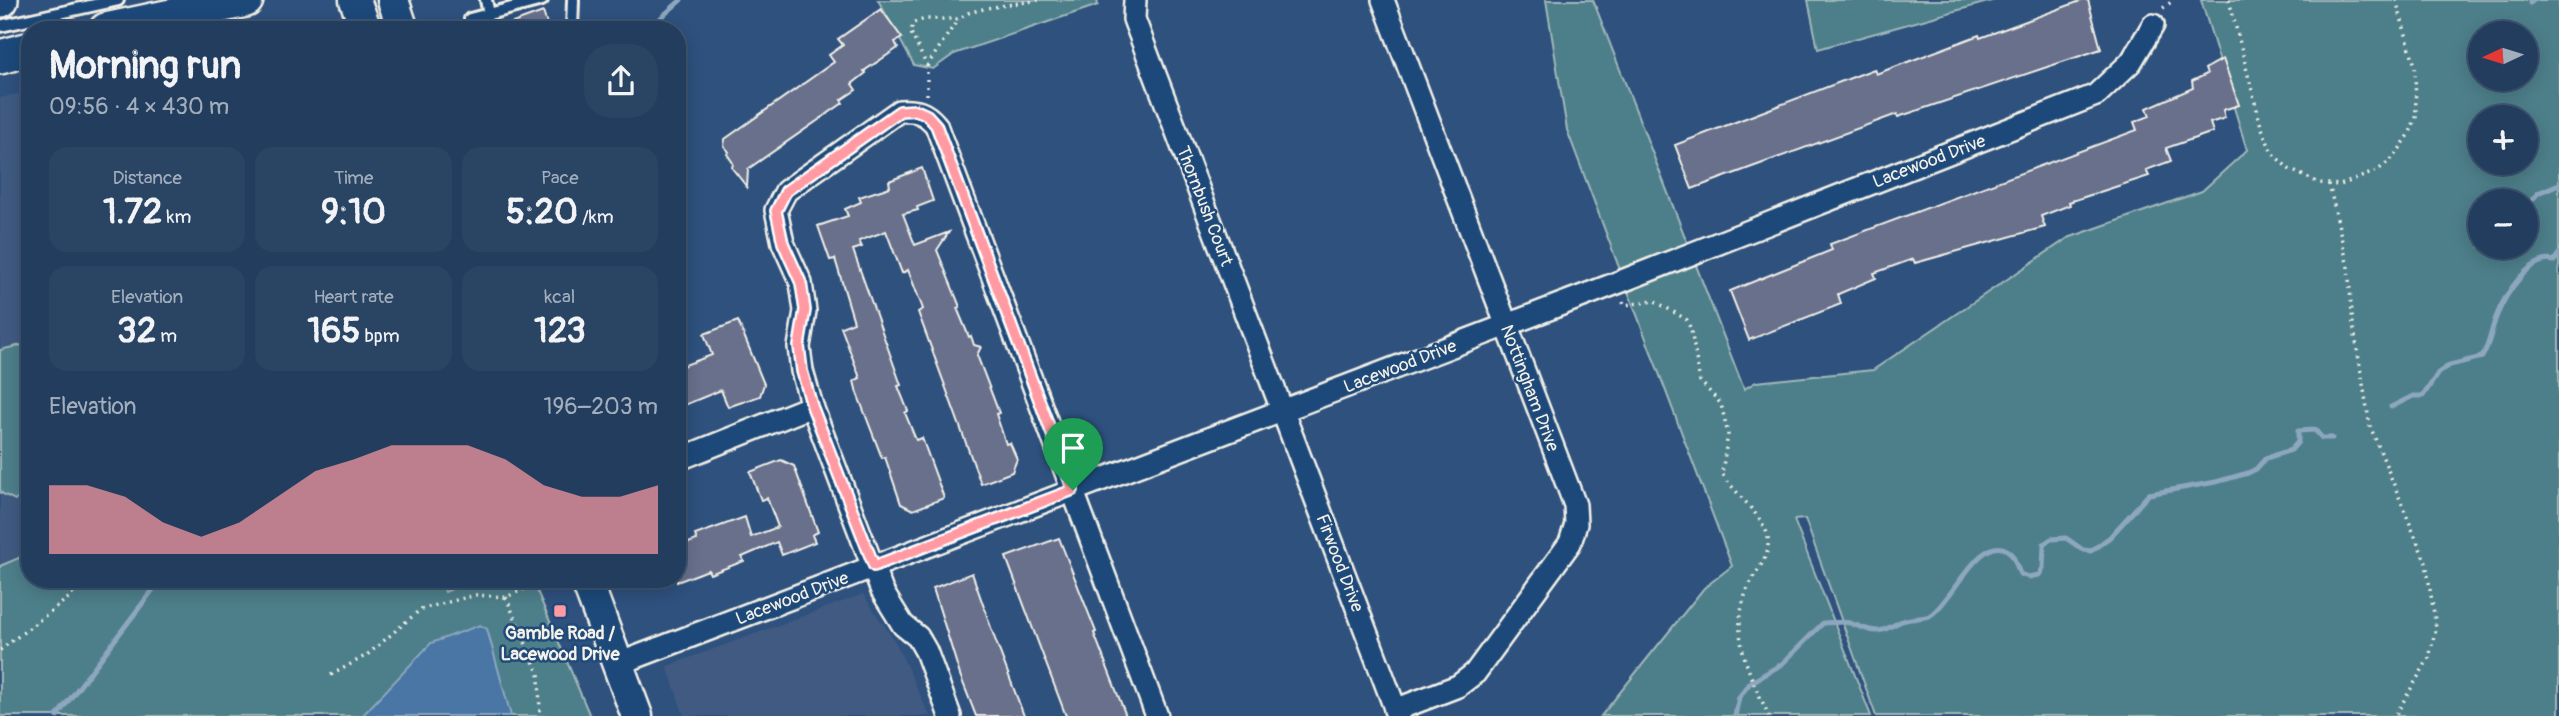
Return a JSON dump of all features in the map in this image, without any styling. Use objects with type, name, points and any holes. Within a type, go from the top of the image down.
[{"type":"main road","points":[[148,21],[246,0]]},
{"type":"main road","points":[[355,0],[363,21]]},
{"type":"main road","points":[[393,0],[400,21]]},
{"type":"main road","points":[[0,57],[21,52]]},
{"type":"main road","points":[[589,588],[637,716]]},
{"type":"street","name":"Thornbush Court","points":[[1135,0],[1134,19],[1282,411]]},
{"type":"street","name":"Nottingham Drive","points":[[1383,0],[1575,505],[1576,524],[1570,543],[1475,673],[1458,686],[1396,713]]},
{"type":"street","name":"Lacewood Drive","points":[[618,664],[1617,283],[2096,95],[2131,62],[2153,25]]},
{"type":"street","points":[[950,716],[926,651],[918,637],[903,625],[882,591],[812,406],[802,371],[799,346],[805,310],[801,283],[783,243],[776,211],[786,191],[900,111],[916,110],[927,115],[936,125],[1157,716]]},
{"type":"street","points":[[686,456],[812,406]]},
{"type":"street","name":"Firwood Drive","points":[[1282,411],[1396,713]]},
{"type":"lane","points":[[23,21],[118,0]]},
{"type":"lane","points":[[486,0],[489,14]]},
{"type":"lane","points":[[470,19],[542,0]]},
{"type":"lane","points":[[572,21],[573,0]]},
{"type":"lane","points":[[0,26],[21,21]]},
{"type":"path","points":[[927,66],[958,19],[968,13],[1039,0]]},
{"type":"path","points":[[2229,0],[2261,126],[2273,153],[2289,169],[2319,183],[2340,185],[2377,171],[2393,157],[2409,135],[2416,117],[2415,66],[2396,0]]},
{"type":"path","points":[[927,115],[927,66],[911,33],[913,23],[925,19],[958,19]]},
{"type":"path","points":[[2329,184],[2348,267],[2353,324],[2371,426],[2426,563],[2436,628],[2430,658],[2395,716]]},
{"type":"path","points":[[1617,283],[1624,305],[1655,301],[1687,320],[1700,381],[1721,404],[1728,434],[1722,473],[1734,492],[1763,524],[1768,538],[1765,558],[1748,589],[1739,621],[1740,649],[1769,716]]},
{"type":"path","points":[[0,650],[71,596],[77,588]]},
{"type":"path","points":[[331,675],[366,655],[421,609],[476,595],[506,597],[527,588]]},
{"type":"path","points":[[506,597],[538,675],[540,716]]},
{"type":"shaded area","points":[[21,93],[21,556],[0,566],[0,98]]},
{"type":"shaded area","points":[[863,594],[896,643],[930,716],[684,716],[667,666]]},
{"type":"shaded area","points":[[480,625],[487,629],[511,716],[362,716],[431,643]]},
{"type":"green space","points":[[878,0],[1097,0],[1098,5],[954,54],[933,69],[914,65]]},
{"type":"green space","points":[[1546,0],[1593,0],[1744,389],[1756,382],[1873,370],[2068,238],[2202,191],[2247,150],[2201,0],[2559,0],[2559,716],[1876,716],[1805,519],[1794,520],[1871,716],[1601,716],[1704,588],[1732,566],[1567,130]]},
{"type":"green space","points":[[1808,0],[1995,0],[1818,49]]},
{"type":"green space","points":[[21,345],[21,498],[15,500],[0,490],[0,350]]},
{"type":"green space","points":[[21,556],[21,588],[444,588],[445,592],[454,588],[536,588],[590,716],[0,716],[0,566]]},
{"type":"building","points":[[2088,0],[2101,49],[1898,117],[1897,114],[1692,189],[1675,145],[1874,69],[1876,74]]},
{"type":"building","points":[[881,9],[902,38],[895,42],[898,48],[864,71],[866,73],[852,84],[856,90],[841,100],[843,103],[748,169],[747,187],[732,168],[733,163],[727,154],[729,152],[724,146],[725,139],[834,62],[829,55],[843,45],[838,39]]},
{"type":"building","points":[[543,12],[546,21],[518,21]]},
{"type":"building","points":[[2223,59],[2239,105],[2223,110],[2225,118],[2210,123],[2213,132],[2166,148],[2171,161],[2146,170],[2149,176],[2069,202],[2070,205],[2041,216],[2045,227],[1915,263],[1913,259],[1874,273],[1876,278],[1838,294],[1841,304],[1749,340],[1730,291],[1832,250],[1830,244],[2137,130],[2134,122],[2150,116],[2147,108],[2193,88],[2192,81],[2207,74],[2205,69]]},
{"type":"building","points":[[922,168],[933,201],[917,207],[918,210],[903,214],[915,245],[949,232],[937,250],[969,337],[971,336],[974,345],[981,347],[977,355],[999,413],[996,414],[1006,444],[1010,443],[1017,459],[1012,472],[981,484],[918,312],[923,309],[908,270],[902,273],[886,231],[859,241],[862,247],[853,250],[901,385],[898,386],[908,411],[905,413],[916,440],[922,438],[944,498],[913,510],[901,504],[885,457],[882,458],[857,393],[854,381],[860,378],[841,327],[854,322],[835,259],[830,260],[818,226],[848,216],[845,209],[861,202],[859,197],[890,187],[889,181]]},
{"type":"building","points":[[738,321],[764,384],[760,396],[728,407],[721,390],[686,404],[686,365],[712,355],[704,334]]},
{"type":"building","points":[[781,460],[794,466],[818,532],[812,535],[815,542],[782,555],[777,542],[742,557],[744,561],[710,574],[708,570],[686,579],[686,544],[697,540],[695,535],[745,517],[751,537],[778,527],[767,498],[761,500],[750,472]]},
{"type":"building","points":[[1059,538],[1126,716],[1066,716],[1042,653],[1006,557]]},
{"type":"building","points":[[972,573],[1024,716],[976,716],[960,675],[933,588]]},
{"type":"waterway","points":[[657,21],[681,0]]},
{"type":"waterway","points":[[2530,3],[2534,0]]},
{"type":"waterway","points":[[2538,193],[2559,184]]},
{"type":"waterway","points":[[2391,407],[2413,396],[2423,396],[2438,373],[2450,365],[2482,357],[2497,315],[2519,278],[2536,264],[2554,261],[2559,254]]},
{"type":"waterway","points":[[1735,716],[1739,697],[1750,683],[1782,664],[1823,623],[1847,622],[1877,631],[1905,620],[1929,616],[1986,552],[1997,548],[2007,550],[2020,574],[2028,577],[2039,575],[2043,568],[2044,544],[2051,539],[2066,538],[2083,550],[2091,551],[2110,537],[2149,494],[2216,482],[2248,473],[2266,458],[2291,450],[2298,442],[2298,431],[2315,430],[2322,438],[2332,438]]},
{"type":"waterway","points":[[57,716],[154,588]]},
{"type":"place","name":"Gamble Road / Lacewood Drive","points":[[560,611]]},
{"type":"route","points":[[916,110],[927,115],[936,125],[1073,490],[874,566],[812,406],[802,371],[799,346],[805,310],[801,283],[783,243],[776,211],[786,191],[900,111],[916,110]]}]
